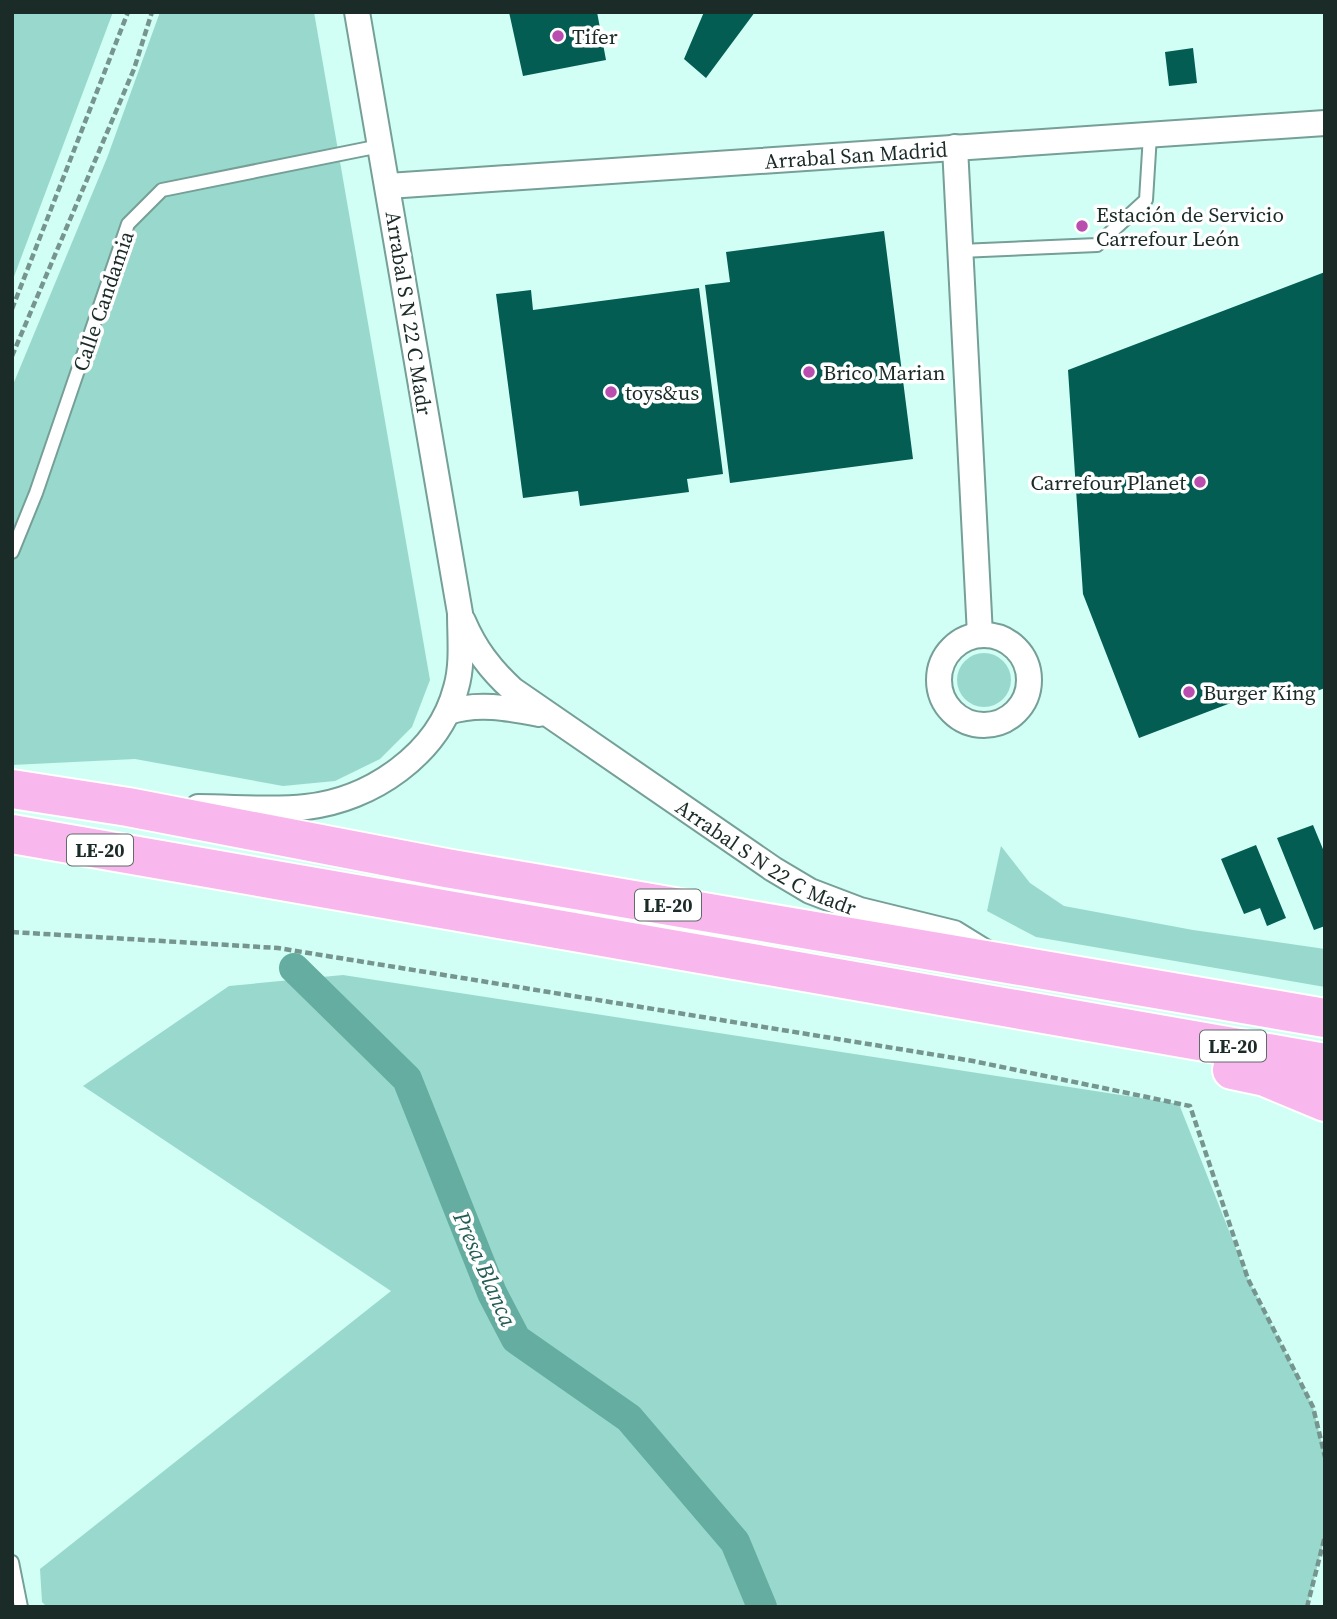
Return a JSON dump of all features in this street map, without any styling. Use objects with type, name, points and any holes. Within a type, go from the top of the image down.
[{"type":"highway","name":"LE-20","points":[[12,789],[128,807],[446,868],[1325,1018]]},
{"type":"highway","name":"LE-20","points":[[12,834],[1325,1063]]},
{"type":"highway","points":[[1142,1029],[1205,1064],[1265,1077],[1325,1102]]},
{"type":"street","name":"Arrabal S N 22 C Madr","points":[[128,807],[304,807],[346,800],[381,782],[413,758],[448,712],[460,667],[460,613],[357,12]]},
{"type":"street","name":"Arrabal San Madrid","points":[[388,186],[1325,123]]},
{"type":"street","points":[[955,147],[980,635]]},
{"type":"street","name":"Arrabal S N 22 C Madr","points":[[460,613],[473,644],[489,667],[546,715],[584,736],[773,869],[810,891],[860,909],[954,933],[1003,964]]},
{"type":"street","name":"Arrabal S N 22 C Madr","points":[[448,712],[466,706],[503,707],[546,715]]},
{"type":"lane","points":[[960,251],[1097,245],[1146,200],[1150,135]]},
{"type":"lane","name":"Calle Candamia","points":[[12,552],[36,493],[128,224],[162,190],[380,146]]},
{"type":"lane","points":[[12,1562],[21,1607]]},
{"type":"path","points":[[12,309],[128,12]]},
{"type":"path","points":[[12,356],[134,69],[152,12]]},
{"type":"path","points":[[12,932],[278,948],[974,1061],[1190,1107],[1248,1279],[1313,1407],[1325,1457]]},
{"type":"path","points":[[1307,1607],[1325,1536]]},
{"type":"green space","points":[[12,12],[113,12],[12,282]]},
{"type":"green space","points":[[160,12],[314,12],[430,680],[412,727],[380,759],[335,781],[283,786],[135,759],[12,765],[12,387],[107,158]]},
{"type":"green space","points":[[989,653],[999,657],[1007,665],[1011,680],[1007,695],[999,703],[979,707],[969,703],[961,695],[957,675],[961,665],[969,657]]},
{"type":"green space","points":[[1001,846],[1030,883],[1064,906],[1193,930],[1325,949],[1325,987],[1036,937],[987,911]]},
{"type":"green space","points":[[343,975],[1179,1104],[1248,1279],[1313,1407],[1325,1457],[1325,1536],[1307,1607],[47,1607],[42,1602],[40,1569],[391,1291],[83,1086],[229,986]]},
{"type":"building","name":"Tifer","points":[[509,12],[597,12],[606,60],[523,76]]},
{"type":"building","points":[[704,12],[755,12],[706,78],[684,59]]},
{"type":"building","points":[[1193,48],[1197,83],[1169,86],[1165,52]]},
{"type":"building","name":"Brico Marian","points":[[884,231],[913,459],[730,483],[705,285],[730,282],[726,252]]},
{"type":"building","name":"Carrefour Planet","points":[[1325,272],[1325,688],[1295,699],[1286,682],[1139,738],[1083,594],[1068,370]]},
{"type":"building","name":"toys&us","points":[[699,288],[723,474],[687,479],[689,492],[580,506],[578,491],[523,498],[496,294],[531,290],[533,310]]},
{"type":"building","points":[[1313,825],[1325,854],[1325,926],[1314,930],[1277,838]]},
{"type":"building","points":[[1256,845],[1286,918],[1267,926],[1260,908],[1244,914],[1221,859]]},
{"type":"waterway","name":"Presa Blanca","points":[[294,968],[407,1079],[492,1293],[516,1339],[629,1418],[735,1542],[762,1607]]},
{"type":"place","name":"Tifer","points":[[558,36]]},
{"type":"place","name":"Estación de Servicio Carrefour León","points":[[1082,226]]},
{"type":"place","name":"Brico Marian","points":[[809,372]]},
{"type":"place","name":"toys&us","points":[[611,392]]},
{"type":"place","name":"Carrefour Planet","points":[[1200,482]]},
{"type":"place","name":"Burger King","points":[[1189,692]]}]
